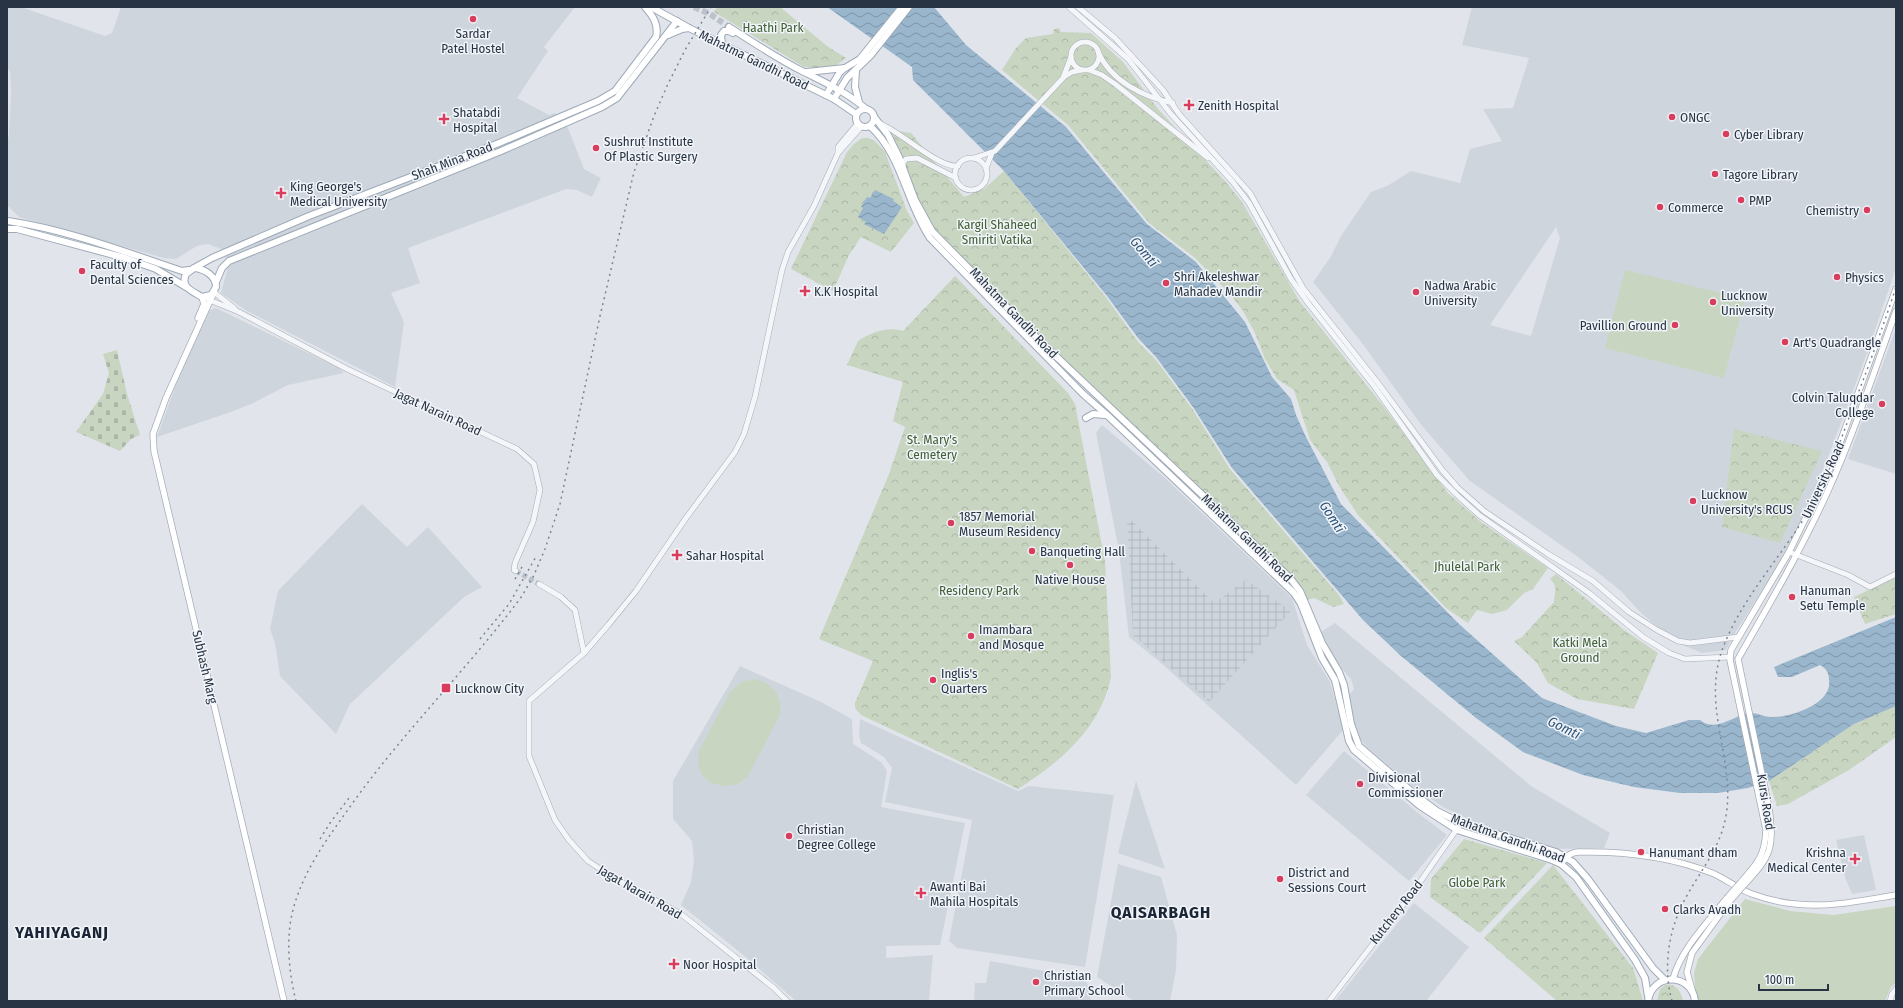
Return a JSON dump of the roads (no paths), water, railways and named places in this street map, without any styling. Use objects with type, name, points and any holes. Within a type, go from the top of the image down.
[{"type":"main road","name":"Shah Mina Road","points":[[192,269],[212,258],[358,197],[553,122],[598,102],[612,93],[630,73],[656,37],[657,32],[654,20],[646,7]]},
{"type":"main road","name":"Mahatma Gandhi Road","points":[[651,7],[689,28],[834,99],[856,114]]},
{"type":"main road","points":[[869,53],[902,7]]},
{"type":"main road","points":[[834,99],[846,78],[909,7]]},
{"type":"main road","name":"Shah Mina Road","points":[[216,282],[222,268],[228,261],[473,162],[590,112],[617,98],[677,21]]},
{"type":"main road","name":"Mahatma Gandhi Road","points":[[730,27],[804,72],[840,90],[865,108]]},
{"type":"main road","points":[[665,37],[682,29],[689,28]]},
{"type":"main road","points":[[722,44],[721,35],[726,30],[743,39],[748,39]]},
{"type":"main road","points":[[804,72],[857,67]]},
{"type":"main road","points":[[857,67],[854,87],[859,104]]},
{"type":"main road","points":[[826,96],[844,68]]},
{"type":"main road","points":[[865,108],[872,111],[877,120],[870,126],[859,125],[856,114],[858,111],[865,108]]},
{"type":"main road","name":"Mahatma Gandhi Road","points":[[877,120],[888,135],[915,200],[932,232],[1041,342],[1290,578],[1300,591],[1322,643],[1339,672],[1344,685],[1350,724],[1359,746],[1420,806],[1457,830],[1561,864],[1576,877],[1635,960],[1645,978],[1648,998]]},
{"type":"main road","name":"Mahatma Gandhi Road","points":[[870,126],[886,143],[893,156],[921,225],[930,238],[1071,383],[1107,415],[1294,593],[1300,604],[1319,653],[1335,680],[1349,740],[1360,755],[1437,811],[1461,823],[1556,852],[1566,857],[1581,871],[1653,968],[1665,980]]},
{"type":"main road","points":[[470,153],[473,162]]},
{"type":"main road","points":[[402,180],[406,188]]},
{"type":"main road","points":[[358,197],[363,206]]},
{"type":"main road","points":[[8,220],[30,225],[182,271],[192,269],[211,274],[216,282],[214,292],[207,297],[202,297],[156,269],[106,249],[17,229],[8,231],[8,220]]},
{"type":"main road","points":[[278,230],[282,239]]},
{"type":"main road","points":[[186,287],[184,278],[192,269]]},
{"type":"main road","name":"University Road","points":[[1738,659],[1797,555],[1828,492],[1896,289]]},
{"type":"main road","name":"Subhash Marg","points":[[214,292],[192,337],[166,398],[153,434],[154,451],[284,1001]]},
{"type":"main road","name":"Subhash Marg","points":[[192,337],[204,304],[202,297]]},
{"type":"main road","name":"University Road","points":[[1730,658],[1738,637],[1789,552],[1842,449],[1896,311]]},
{"type":"main road","points":[[1086,418],[1097,413],[1107,415]]},
{"type":"main road","name":"Kursi Road","points":[[1730,658],[1766,830],[1766,843],[1762,855],[1742,884]]},
{"type":"main road","name":"Kursi Road","points":[[1673,979],[1676,968],[1687,951],[1728,900],[1768,856],[1772,844],[1769,808],[1738,659]]},
{"type":"main road","points":[[1561,864],[1566,857],[1572,853],[1598,852],[1651,856],[1712,873],[1751,894],[1796,904],[1816,905],[1896,895]]},
{"type":"main road","name":"Kursi Road","points":[[1692,991],[1687,972],[1689,960],[1728,900]]},
{"type":"main road","points":[[1648,998],[1652,989],[1658,983],[1673,979],[1681,981],[1692,991],[1695,1001]]},
{"type":"street","points":[[1069,7],[1128,59],[1170,113],[1217,164],[1249,203],[1291,279],[1374,386],[1437,475],[1457,495],[1479,515],[1589,593],[1643,637],[1669,653],[1685,659],[1730,658]]},
{"type":"street","points":[[1078,7],[1114,38],[1163,90],[1179,114],[1250,193],[1304,288],[1378,383],[1442,471],[1458,487],[1496,519],[1548,554],[1593,581],[1629,612],[1657,630],[1678,641],[1690,643],[1738,637]]},
{"type":"street","points":[[1062,79],[1074,48],[1084,43],[1093,45],[1106,66],[1117,77],[1134,89],[1162,101],[1172,103]]},
{"type":"street","points":[[1089,70],[1096,64],[1098,52]]},
{"type":"street","points":[[1071,57],[1074,66],[1082,70]]},
{"type":"street","points":[[956,178],[958,166],[964,160],[992,152],[1062,79],[1072,72],[1082,70],[1089,70],[1102,75],[1115,84],[1186,142],[1217,164]]},
{"type":"street","points":[[877,120],[939,160],[950,165],[958,166]]},
{"type":"street","name":"Jagat Narain Road","points":[[787,1001],[774,988],[681,914],[617,880],[588,861],[569,840],[554,820],[529,756],[529,701],[584,653],[636,590],[686,518],[736,452],[744,434],[755,397],[782,270],[788,252],[814,206],[838,153],[859,125]]},
{"type":"street","points":[[986,168],[992,152]]},
{"type":"street","points":[[903,168],[904,160],[908,158],[916,158],[956,178],[963,187],[976,189],[982,186],[986,180],[987,174],[986,168],[982,162],[974,158]]},
{"type":"street","name":"Jagat Narain Road","points":[[214,292],[239,312]]},
{"type":"street","name":"Jagat Narain Road","points":[[202,297],[239,312],[347,369],[517,449],[534,464],[540,490],[533,522],[515,563],[514,570],[516,571]]},
{"type":"street","points":[[1789,552],[1848,575],[1870,587],[1896,574]]},
{"type":"street","points":[[539,584],[561,597],[575,610],[584,653]]},
{"type":"street","name":"Kutchery Road","points":[[1329,1001],[1413,892],[1461,823]]},
{"type":"street","points":[[1890,1001],[1892,994],[1896,989]]},
{"type":"water","name":"Gomtī","points":[[827,7],[934,7],[966,45],[1066,127],[1147,224],[1196,262],[1245,322],[1272,377],[1291,399],[1296,415],[1306,437],[1341,504],[1459,624],[1542,698],[1616,726],[1646,733],[1689,720],[1700,720],[1706,724],[1713,725],[1752,713],[1771,717],[1789,715],[1809,708],[1824,696],[1828,689],[1829,680],[1827,671],[1820,665],[1792,677],[1778,677],[1774,667],[1896,617],[1896,706],[1854,724],[1769,781],[1748,788],[1718,793],[1680,793],[1634,787],[1583,775],[1523,752],[1476,718],[1401,656],[1363,620],[1232,468],[1193,407],[1156,357],[1138,338],[1107,296],[1004,171],[913,80],[912,67]]},
{"type":"water","points":[[875,190],[894,199],[893,201],[902,207],[884,234],[864,224],[866,222],[858,217],[863,208],[861,207],[867,197],[870,198]]},
{"type":"tunnel","points":[[694,7],[710,14],[729,27]]},
{"type":"tunnel","points":[[516,571],[539,584]]},
{"type":"railway","points":[[296,1001],[289,958],[290,924],[301,886],[314,860],[367,783],[479,650],[522,596],[534,575],[545,549],[560,504],[600,316],[634,172],[654,116],[667,86],[685,50],[711,7]]},
{"type":"railway","points":[[1672,1001],[1669,989],[1668,951],[1674,926],[1683,903],[1717,843],[1725,821],[1728,799],[1727,777],[1715,690],[1717,668],[1724,645],[1744,606],[1795,532],[1818,494],[1828,472],[1876,346],[1896,287]]},
{"type":"railway","points":[[480,639],[509,604],[537,555]]},
{"type":"railway","points":[[515,579],[522,567]]},
{"type":"railway","points":[[320,839],[349,798]]},
{"type":"place","name":"Sardar Patel Hostel","points":[[473,19]]},
{"type":"place","name":"Zenith Hospital","points":[[1189,105]]},
{"type":"place","name":"ONGC","points":[[1672,117]]},
{"type":"place","name":"Shatabdi Hospital","points":[[444,119]]},
{"type":"place","name":"Cyber Library","points":[[1726,134]]},
{"type":"place","name":"Sushrut Institute Of Plastic Surgery","points":[[596,148]]},
{"type":"place","name":"Tagore Library","points":[[1715,174]]},
{"type":"place","name":"King George's Medical University","points":[[281,193]]},
{"type":"place","name":"PMP","points":[[1741,200]]},
{"type":"place","name":"Commerce","points":[[1660,207]]},
{"type":"place","name":"Chemistry","points":[[1867,210]]},
{"type":"place","name":"Faculty of Dental Sciences","points":[[82,271]]},
{"type":"place","name":"Physics","points":[[1837,277]]},
{"type":"place","name":"Shri Akeleshwar Mahadev Mandir","points":[[1166,283]]},
{"type":"place","name":"K.K Hospital","points":[[805,291]]},
{"type":"place","name":"Nadwa Arabic University","points":[[1416,292]]},
{"type":"place","name":"Lucknow University","points":[[1713,302]]},
{"type":"place","name":"Pavillion Ground","points":[[1675,325]]},
{"type":"place","name":"Art's Quadrangle","points":[[1785,342]]},
{"type":"place","name":"Colvin Taluqdar College","points":[[1882,404]]},
{"type":"place","name":"Lucknow University's RCUS","points":[[1693,501]]},
{"type":"place","name":"1857 Memorial Museum Residency","points":[[951,523]]},
{"type":"place","name":"Banqueting Hall","points":[[1032,551]]},
{"type":"place","name":"Sahar Hospital","points":[[677,555]]},
{"type":"place","name":"Native House","points":[[1070,565]]},
{"type":"place","name":"Hanuman Setu Temple","points":[[1792,597]]},
{"type":"place","name":"Imambara and Mosque","points":[[971,636]]},
{"type":"place","name":"Inglis's Quarters","points":[[933,680]]},
{"type":"place","name":"Lucknow City","points":[[446,688]]},
{"type":"place","name":"Divisional Commissioner","points":[[1360,784]]},
{"type":"place","name":"Christian Degree College","points":[[789,836]]},
{"type":"place","name":"Hanumant dham","points":[[1641,852]]},
{"type":"place","name":"Krishna Medical Center","points":[[1855,859]]},
{"type":"place","name":"District and Sessions Court","points":[[1280,879]]},
{"type":"place","name":"Awanti Bai Mahila Hospitals","points":[[921,893]]},
{"type":"place","name":"Clarks Avadh","points":[[1665,909]]},
{"type":"place","name":"Noor Hospital","points":[[674,964]]},
{"type":"place","name":"Christian Primary School","points":[[1036,982]]},
{"type":"district","name":"QAISARBAGH","points":[[1161,912]]},
{"type":"district","name":"YAHIYAGANJ","points":[[62,932]]},
{"type":"park label","name":"Haathi Park","points":[[773,27]]},
{"type":"park label","name":"Kargil Shaheed Smiriti Vatika","points":[[997,232]]},
{"type":"park label","name":"St. Mary's Cemetery","points":[[932,446]]},
{"type":"park label","name":"Jhulelal Park","points":[[1467,566]]},
{"type":"park label","name":"Residency Park","points":[[979,590]]},
{"type":"park label","name":"Katki Mela Ground","points":[[1580,650]]},
{"type":"park label","name":"Globe Park","points":[[1477,882]]}]
